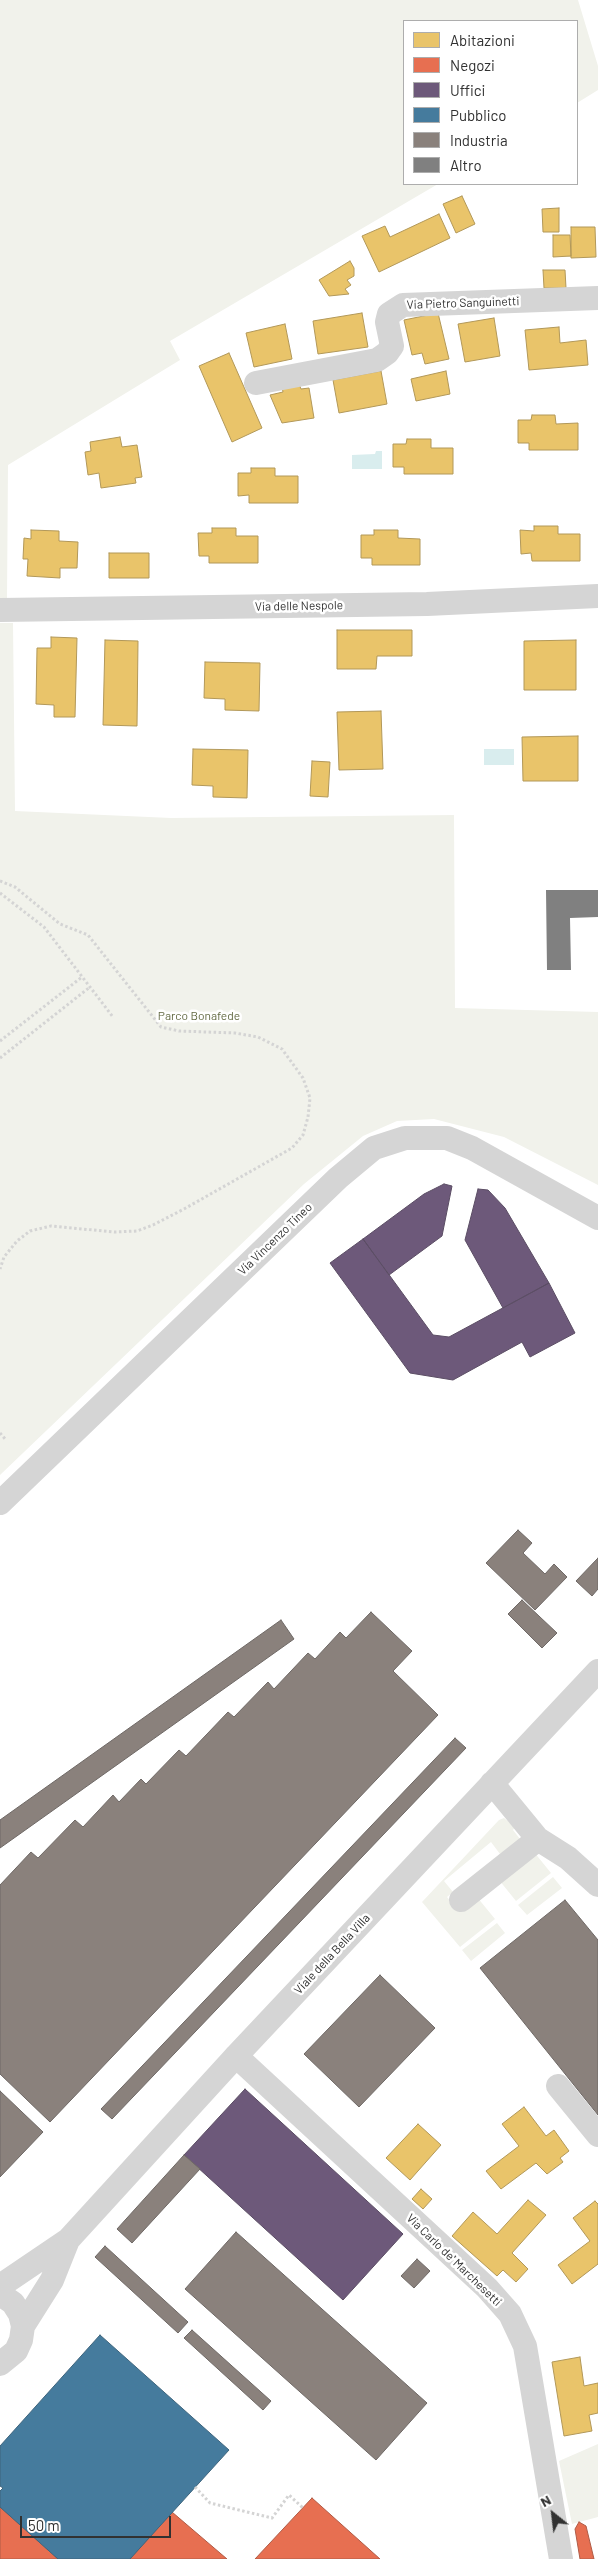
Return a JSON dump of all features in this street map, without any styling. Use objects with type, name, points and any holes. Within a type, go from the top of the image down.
[{"type":"street","name":"Via Pietro Sanguinetti","points":[[256,383],[377,360],[387,354],[392,346],[387,322],[389,314],[403,305],[598,298]]},
{"type":"street","name":"Via delle Nespole","points":[[0,610],[427,604],[598,596]]},
{"type":"street","name":"Via Vincenzo Tineo","points":[[0,1503],[331,1185],[361,1157],[374,1148],[405,1138],[447,1138],[472,1148],[598,1218]]},
{"type":"street","name":"Viale della Bella Villa","points":[[0,2286],[68,2240],[236,2056],[598,1671]]},
{"type":"street","points":[[492,1783],[538,1839],[568,1858],[598,1885]]},
{"type":"street","points":[[461,1900],[538,1839]]},
{"type":"street","name":"Via Carlo de' Marchesetti","points":[[236,2056],[487,2288],[510,2314],[525,2346],[561,2559]]},
{"type":"street","points":[[558,2086],[598,2135]]},
{"type":"street","name":"Viale della Bella Villa","points":[[0,2364],[16,2351],[21,2340],[23,2326],[52,2280],[68,2240]]},
{"type":"street","points":[[0,2294],[13,2303],[20,2314],[23,2326]]},
{"type":"path","points":[[0,881],[22,892],[60,924],[88,935],[161,1026],[179,1031],[235,1033],[258,1037],[282,1049],[302,1078],[310,1098],[308,1117],[303,1135],[292,1148],[184,1209],[154,1225],[137,1231],[114,1232],[51,1226],[30,1231],[17,1240],[8,1252],[0,1269]]},
{"type":"path","points":[[0,893],[44,927],[113,1016]]},
{"type":"path","points":[[0,1041],[82,976]]},
{"type":"path","points":[[0,1058],[90,986]]},
{"type":"path","points":[[0,1433],[6,1440]]},
{"type":"path","points":[[195,2487],[210,2503],[272,2518],[289,2495],[303,2508]]},
{"type":"green space","points":[[0,0],[578,0],[598,66],[598,90],[578,102],[578,20],[403,20],[403,185],[436,185],[170,341],[180,360],[8,465],[7,598],[0,598]]},
{"type":"green space","name":"Parco Bonafede","points":[[0,623],[13,623],[15,811],[171,818],[454,815],[455,1008],[598,1012],[598,1185],[504,1137],[434,1119],[397,1121],[363,1136],[304,1184],[0,1475]]},
{"type":"green space","points":[[504,1818],[515,1827],[513,1830],[520,1839],[500,1854],[491,1842],[444,1881],[453,1892],[447,1897],[459,1911],[477,1897],[495,1919],[460,1947],[422,1902],[499,1820]]},
{"type":"green space","points":[[534,1852],[551,1873],[516,1901],[499,1880]]},
{"type":"green space","points":[[553,1877],[562,1888],[527,1915],[518,1905]]},
{"type":"green space","points":[[497,1923],[505,1933],[471,1961],[462,1950]]},
{"type":"green space","points":[[598,2444],[598,2517],[572,2524],[559,2461]]},
{"type":"shaded area","points":[[376,451],[382,451],[382,469],[352,469],[352,455],[375,454]]},
{"type":"shaded area","points":[[484,749],[514,749],[514,765],[484,765]]},
{"type":"building: Abitazioni","points":[[462,196],[475,224],[456,233],[443,204]]},
{"type":"building: Abitazioni","points":[[559,208],[559,232],[543,232],[542,209]]},
{"type":"building: Abitazioni","points":[[439,214],[450,238],[379,272],[362,236],[385,226],[390,237]]},
{"type":"building: Abitazioni","points":[[571,227],[595,227],[596,257],[571,258]]},
{"type":"building: Abitazioni","points":[[553,235],[570,235],[571,256],[553,257]]},
{"type":"building: Abitazioni","points":[[350,261],[354,268],[354,276],[347,280],[351,285],[345,289],[349,294],[329,296],[319,280]]},
{"type":"building: Abitazioni","points":[[543,270],[565,270],[566,288],[544,288]]},
{"type":"building: Abitazioni","points":[[362,313],[368,347],[318,354],[313,321]]},
{"type":"building: Abitazioni","points":[[438,313],[449,359],[425,364],[422,353],[412,355],[404,320]]},
{"type":"building: Abitazioni","points":[[494,318],[500,356],[465,362],[458,324]]},
{"type":"building: Abitazioni","points":[[285,324],[292,359],[254,367],[246,333]]},
{"type":"building: Abitazioni","points":[[559,327],[560,343],[586,340],[588,365],[529,370],[525,330]]},
{"type":"building: Abitazioni","points":[[229,353],[262,428],[232,442],[199,366]]},
{"type":"building: Abitazioni","points":[[381,371],[387,404],[339,413],[333,380]]},
{"type":"building: Abitazioni","points":[[446,371],[450,394],[416,401],[411,379]]},
{"type":"building: Abitazioni","points":[[299,384],[301,389],[309,388],[314,418],[282,423],[270,395],[283,392],[282,387]]},
{"type":"building: Abitazioni","points":[[532,415],[555,415],[556,424],[578,423],[578,450],[529,450],[529,443],[518,443],[518,420],[531,420]]},
{"type":"building: Abitazioni","points":[[120,437],[122,447],[137,445],[142,477],[135,478],[136,483],[101,488],[99,473],[88,475],[85,452],[91,451],[90,442]]},
{"type":"building: Abitazioni","points":[[407,439],[431,439],[431,448],[453,448],[453,474],[404,474],[404,467],[393,467],[393,444],[406,444]]},
{"type":"building: Abitazioni","points":[[251,468],[275,468],[275,476],[298,476],[298,503],[249,503],[249,495],[238,496],[238,473],[251,473]]},
{"type":"building: Abitazioni","points":[[534,526],[558,526],[558,534],[580,534],[580,561],[532,561],[531,553],[521,554],[520,530],[534,531]]},
{"type":"building: Abitazioni","points":[[212,528],[236,528],[236,536],[258,536],[258,563],[209,563],[209,556],[199,556],[198,533],[212,533]]},
{"type":"building: Abitazioni","points":[[31,530],[59,531],[59,541],[78,542],[77,568],[60,568],[60,578],[27,576],[28,559],[23,559],[24,538],[31,539]]},
{"type":"building: Abitazioni","points":[[374,530],[398,530],[398,538],[420,539],[420,565],[372,565],[372,558],[361,558],[361,535],[374,535]]},
{"type":"building: Abitazioni","points":[[109,553],[149,553],[149,578],[109,578]]},
{"type":"building: Abitazioni","points":[[337,630],[412,630],[412,656],[377,656],[376,669],[337,669]]},
{"type":"building: Abitazioni","points":[[51,637],[77,638],[75,717],[54,717],[54,705],[36,704],[37,648],[51,648]]},
{"type":"building: Abitazioni","points":[[105,640],[138,641],[137,726],[103,725]]},
{"type":"building: Abitazioni","points":[[576,640],[576,690],[524,690],[524,641]]},
{"type":"building: Abitazioni","points":[[205,662],[260,663],[259,711],[225,710],[225,699],[204,698]]},
{"type":"building: Abitazioni","points":[[381,711],[383,769],[339,770],[337,712]]},
{"type":"building: Abitazioni","points":[[578,736],[578,781],[523,781],[522,737]]},
{"type":"building: Abitazioni","points":[[193,749],[248,750],[247,798],[213,797],[213,786],[192,785]]},
{"type":"building: Abitazioni","points":[[312,761],[330,762],[328,797],[310,796]]},
{"type":"building: Abitazioni","points":[[524,2107],[546,2136],[554,2130],[569,2151],[560,2158],[563,2162],[547,2174],[536,2163],[501,2189],[486,2171],[519,2146],[502,2124]]},
{"type":"building: Abitazioni","points":[[418,2124],[441,2145],[410,2180],[386,2158]]},
{"type":"building: Abitazioni","points":[[421,2189],[432,2199],[423,2209],[412,2199]]},
{"type":"building: Abitazioni","points":[[528,2200],[546,2215],[512,2253],[528,2269],[516,2282],[503,2270],[497,2276],[452,2236],[473,2212],[497,2234]]},
{"type":"building: Abitazioni","points":[[595,2201],[598,2204],[598,2264],[572,2284],[558,2265],[590,2241],[573,2218]]},
{"type":"building: Abitazioni","points":[[580,2357],[584,2386],[598,2383],[598,2413],[589,2415],[592,2431],[564,2436],[552,2362]]},
{"type":"building: Negozi","points":[[312,2498],[380,2559],[255,2559]]},
{"type":"building: Negozi","points":[[0,2507],[58,2559],[0,2559]]},
{"type":"building: Negozi","points":[[172,2512],[227,2559],[130,2559]]},
{"type":"building: Negozi","points":[[579,2522],[586,2526],[594,2559],[580,2559],[575,2529]]},
{"type":"building: Uffici","points":[[444,1184],[452,1186],[442,1236],[389,1275],[363,1239],[424,1194]]},
{"type":"building: Uffici","points":[[478,1189],[488,1190],[505,1208],[549,1283],[503,1308],[465,1240]]},
{"type":"building: Uffici","points":[[363,1239],[433,1335],[449,1337],[549,1283],[575,1333],[530,1357],[522,1342],[453,1380],[410,1373],[330,1263]]},
{"type":"building: Uffici","points":[[245,2089],[403,2234],[343,2300],[184,2155]]},
{"type":"building: Pubblico","points":[[100,2335],[229,2450],[130,2559],[58,2559],[0,2507],[0,2491],[3,2488],[0,2486],[0,2446]]},
{"type":"building: Industria","points":[[518,1530],[532,1543],[523,1553],[545,1574],[554,1564],[567,1577],[535,1610],[486,1563]]},
{"type":"building: Industria","points":[[598,1558],[598,1589],[592,1596],[576,1581]]},
{"type":"building: Industria","points":[[522,1600],[557,1633],[542,1648],[508,1614]]},
{"type":"building: Industria","points":[[371,1612],[412,1651],[393,1671],[438,1715],[50,2122],[0,2074],[0,1885],[31,1852],[38,1858],[75,1820],[83,1827],[113,1795],[119,1802],[141,1779],[146,1784],[179,1750],[186,1756],[228,1712],[234,1717],[268,1682],[274,1689],[308,1653],[315,1659],[340,1632],[346,1638]]},
{"type":"building: Industria","points":[[281,1620],[294,1639],[0,1848],[0,1820]]},
{"type":"building: Industria","points":[[455,1738],[466,1748],[112,2119],[101,2109]]},
{"type":"building: Industria","points":[[565,1900],[598,1940],[598,2115],[480,1968]]},
{"type":"building: Industria","points":[[380,1975],[435,2028],[359,2107],[304,2054]]},
{"type":"building: Industria","points":[[0,2091],[43,2132],[0,2177]]},
{"type":"building: Industria","points":[[184,2155],[200,2169],[132,2243],[117,2229]]},
{"type":"building: Industria","points":[[236,2232],[427,2403],[376,2460],[185,2289]]},
{"type":"building: Industria","points":[[105,2246],[188,2322],[178,2333],[95,2257]]},
{"type":"building: Industria","points":[[417,2259],[430,2271],[414,2288],[401,2276]]},
{"type":"building: Industria","points":[[192,2330],[271,2401],[263,2410],[184,2338]]},
{"type":"building: Altro","points":[[546,890],[598,890],[598,917],[570,918],[571,970],[547,970]]}]
